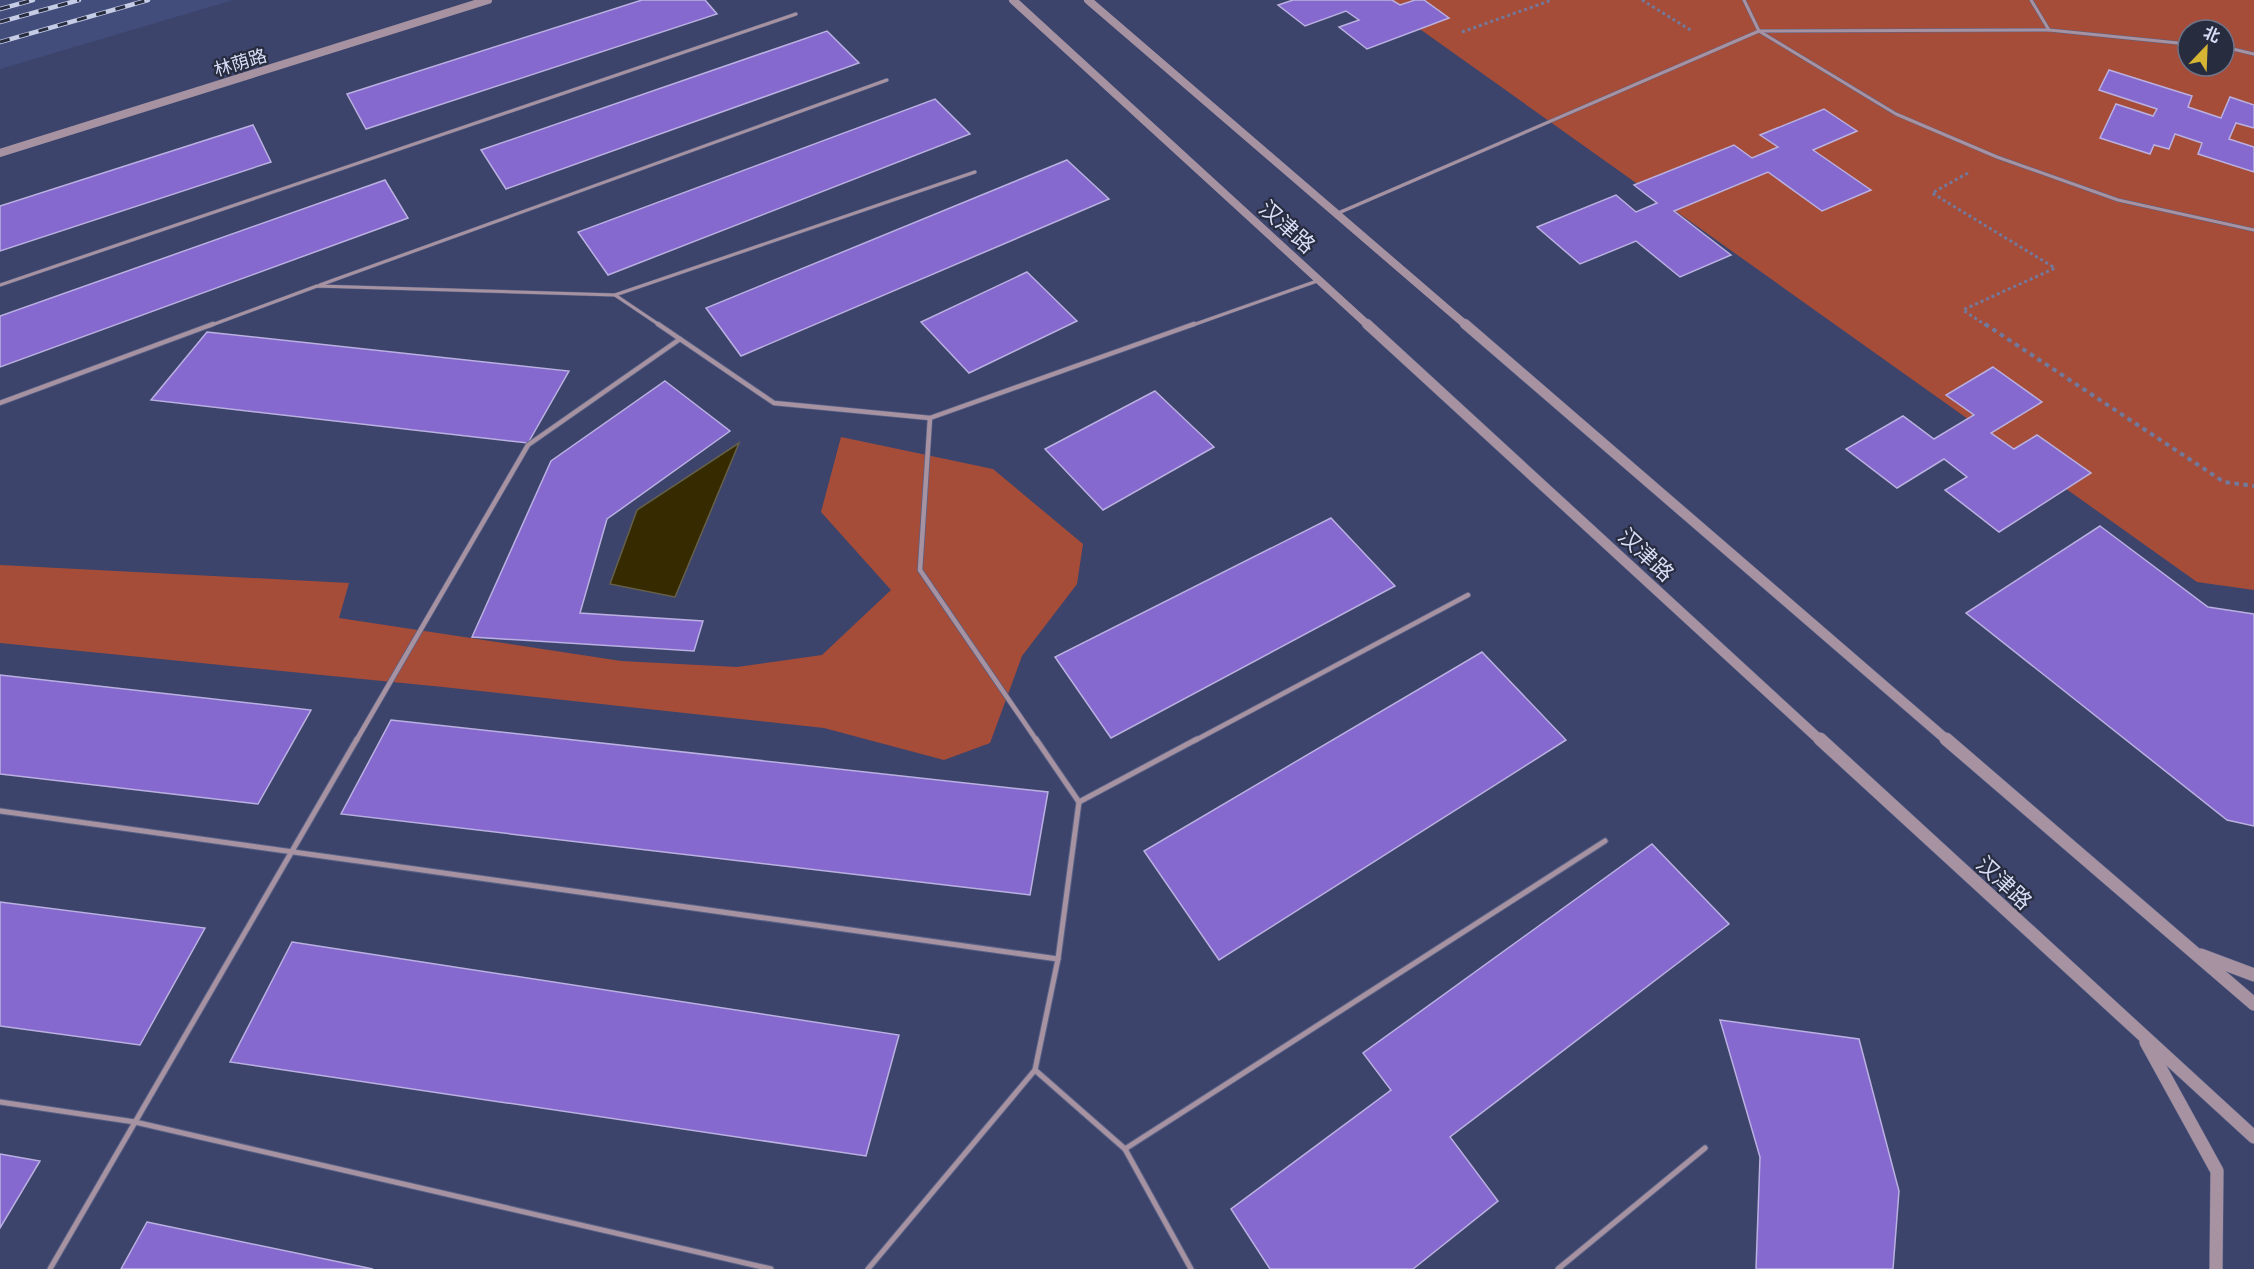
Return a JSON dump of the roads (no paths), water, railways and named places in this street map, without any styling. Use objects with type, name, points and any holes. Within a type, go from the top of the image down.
[{"type":"street","name":"林荫路","points":[[0,153],[488,0]]},
{"type":"street","name":"汉津路","points":[[1013,0],[2254,1137]]},
{"type":"street","name":"汉津路","points":[[1088,0],[2254,1004]]},
{"type":"street","points":[[2194,952],[2254,975]]},
{"type":"street","points":[[2142,1034],[2217,1171],[2216,1269]]},
{"type":"lane","points":[[1744,0],[1760,32],[1896,114],[1998,157],[2118,200],[2254,230]]},
{"type":"lane","points":[[2031,0],[2049,30]]},
{"type":"lane","points":[[0,285],[796,14]]},
{"type":"lane","points":[[1336,214],[1760,32],[2049,30],[2176,43]]},
{"type":"lane","points":[[2236,50],[2254,54]]},
{"type":"lane","points":[[0,403],[887,80]]},
{"type":"lane","points":[[317,286],[615,295],[975,172]]},
{"type":"lane","points":[[615,295],[774,403],[930,418],[1320,280]]},
{"type":"lane","points":[[50,1269],[528,445],[680,339]]},
{"type":"lane","points":[[868,1269],[1035,1070],[1058,959],[1079,802],[920,570],[930,418]]},
{"type":"lane","points":[[1079,802],[1468,596]]},
{"type":"lane","points":[[0,811],[1058,959]]},
{"type":"lane","points":[[1125,1149],[1605,841]]},
{"type":"lane","points":[[1035,1070],[1125,1149],[1191,1269]]},
{"type":"lane","points":[[0,1102],[135,1122],[771,1269]]},
{"type":"lane","points":[[1558,1269],[1706,1148]]},
{"type":"railway","points":[[0,9],[33,0]]},
{"type":"railway","points":[[0,22],[79,0]]},
{"type":"railway","points":[[0,42],[148,0]]}]
